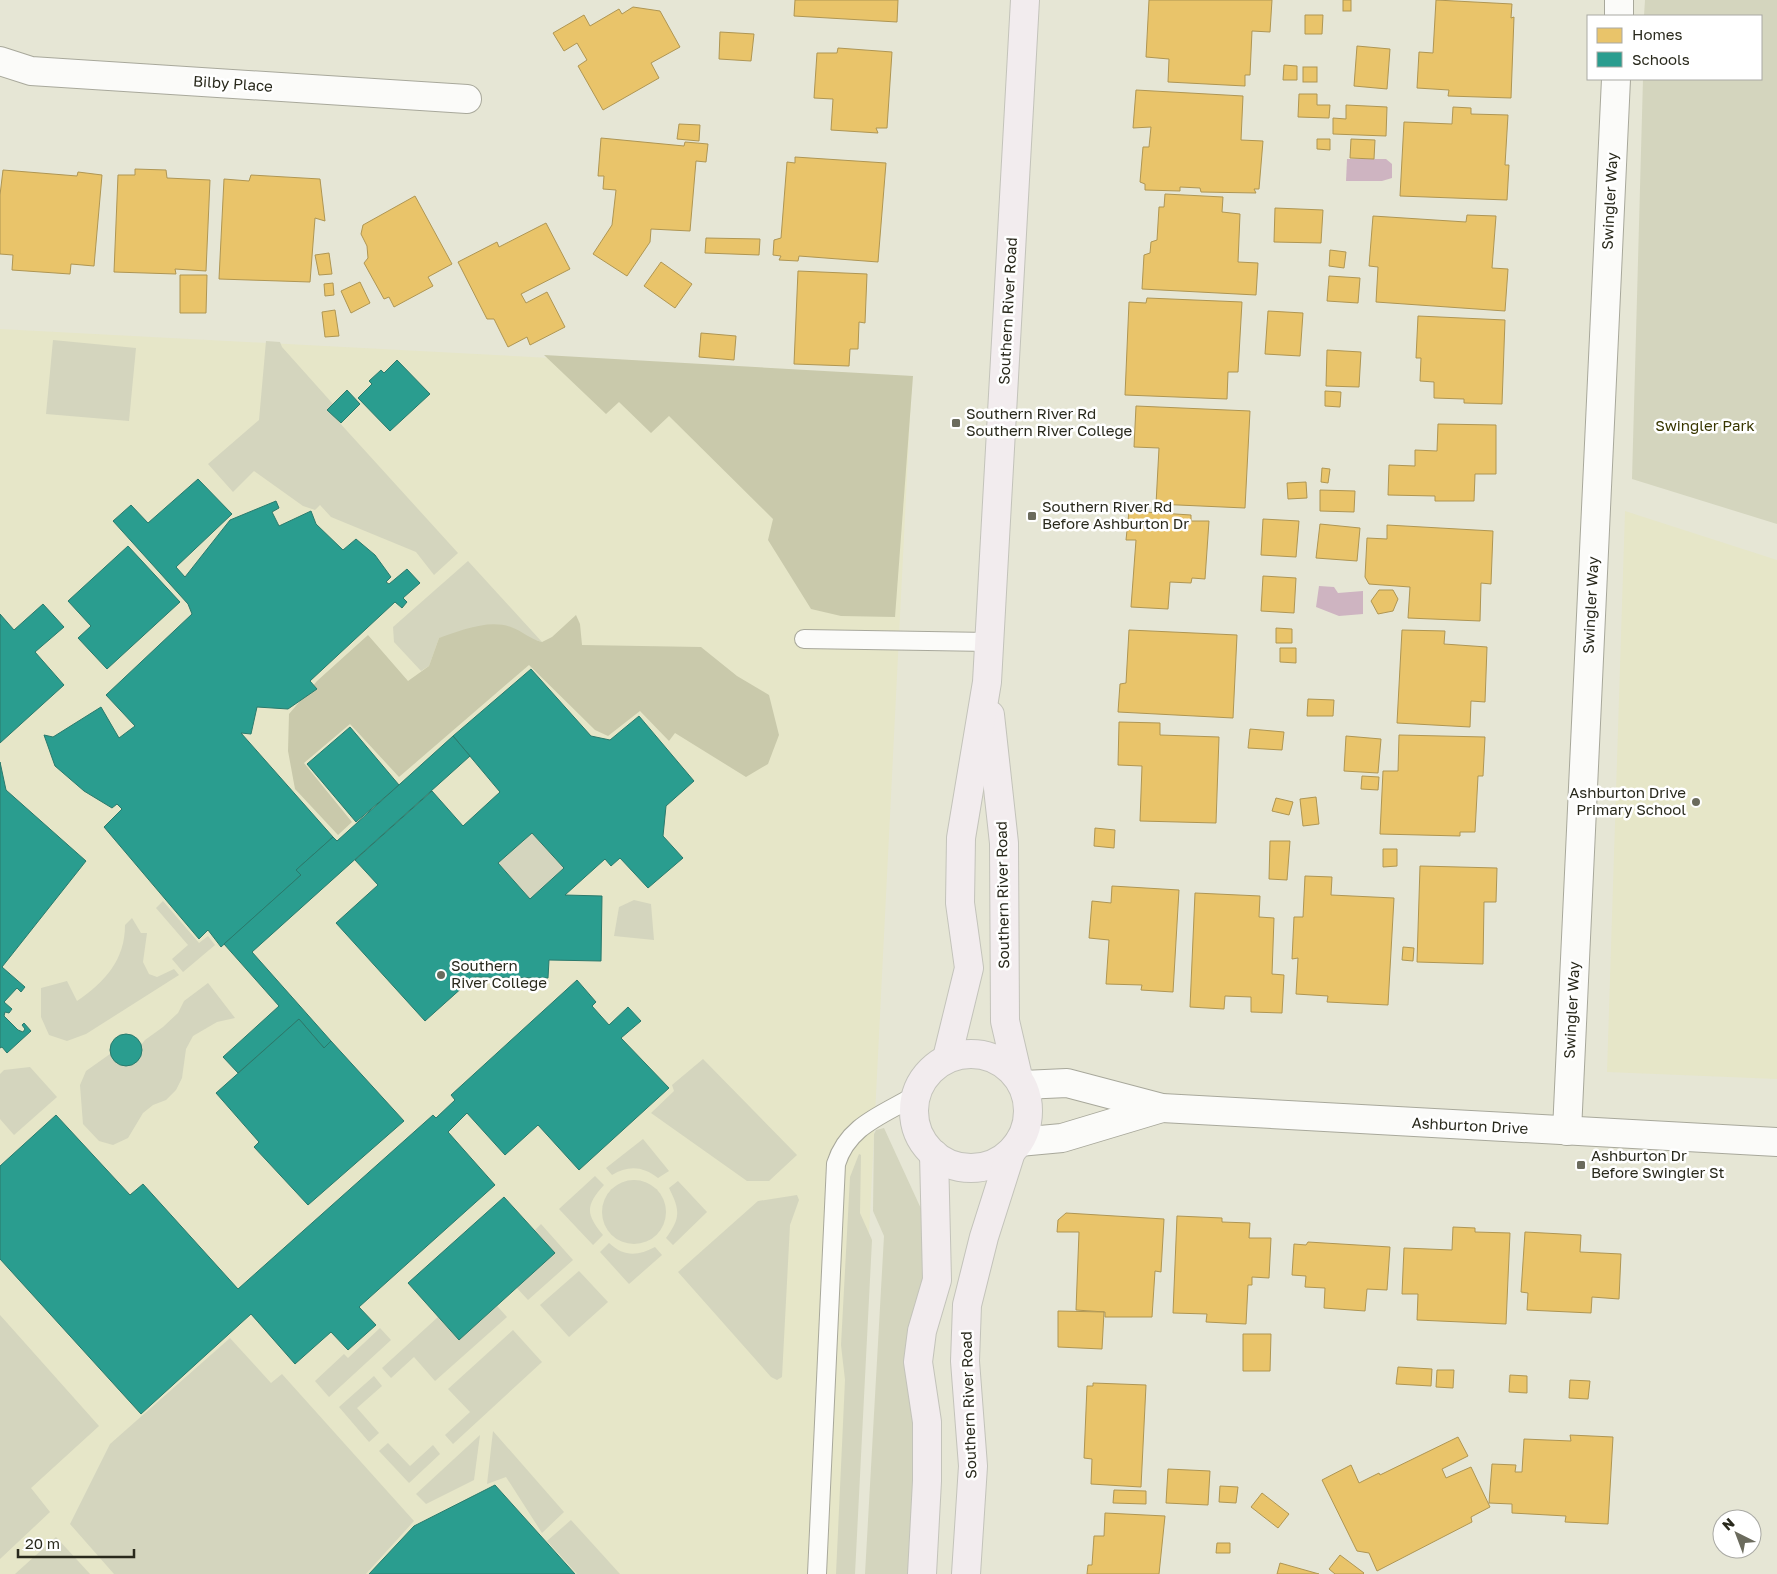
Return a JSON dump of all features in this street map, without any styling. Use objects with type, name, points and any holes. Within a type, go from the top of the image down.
[{"type":"main road","name":"Southern River Road","points":[[947,1058],[968,968],[960,903],[961,838],[986,682],[1025,0]]},
{"type":"main road","name":"Southern River Road","points":[[986,682],[1004,844],[1005,1021],[1021,1081]]},
{"type":"main road","points":[[978,1053],[994,1057],[1007,1066],[1021,1081],[1028,1099],[1029,1114],[1026,1129],[1015,1147],[997,1162],[981,1167],[964,1168],[948,1163],[934,1154],[923,1142],[916,1127],[914,1111],[916,1095],[923,1080],[947,1058],[978,1053]]},
{"type":"main road","name":"Southern River Road","points":[[966,1574],[973,1466],[965,1361],[968,1306],[984,1237],[1015,1147]]},
{"type":"main road","points":[[922,1574],[927,1482],[927,1422],[918,1362],[922,1331],[937,1280],[934,1154]]},
{"type":"street","points":[[1618,15],[1619,0]]},
{"type":"street","name":"Bilby Place","points":[[0,61],[31,71],[467,99]]},
{"type":"street","name":"Swingler Way","points":[[1567,1132],[1616,80]]},
{"type":"street","name":"Ashburton Drive","points":[[1021,1081],[1068,1083],[1162,1108],[1567,1132],[1777,1142]]},
{"type":"street","name":"Ashburton Drive","points":[[1015,1147],[1062,1138],[1162,1108]]},
{"type":"lane","points":[[804,639],[989,642]]},
{"type":"lane","points":[[818,1574],[836,1164],[841,1150],[857,1129],[916,1095]]},
{"type":"shaded area","points":[[1347,159],[1386,159],[1392,164],[1392,178],[1382,181],[1346,181]]},
{"type":"shaded area","name":"Southern River College","points":[[0,329],[912,377],[852,1574],[0,1574]]},
{"type":"shaded area","points":[[544,355],[913,376],[895,617],[841,616],[811,609],[768,540],[773,519],[669,416],[651,433],[619,402],[606,414]]},
{"type":"shaded area","name":"Ashburton Drive Primary School","points":[[1625,511],[1777,560],[1777,1079],[1607,1072]]},
{"type":"shaded area","points":[[1319,586],[1334,587],[1338,593],[1363,591],[1363,614],[1339,616],[1316,607]]},
{"type":"shaded area","points":[[576,615],[580,624],[582,645],[701,647],[737,676],[769,695],[779,735],[768,764],[746,777],[675,733],[669,741],[640,711],[608,736],[595,730],[529,665],[399,777],[350,724],[304,763],[352,822],[338,835],[295,789],[288,751],[289,714],[317,681],[368,635],[408,681],[429,666],[439,638],[465,629],[493,624],[511,627],[542,642],[552,637]]},
{"type":"green space","name":"Swingler Park","points":[[1645,0],[1777,0],[1777,524],[1632,479],[1643,80],[1762,80],[1762,15],[1644,15]]},
{"type":"green space","points":[[53,340],[136,348],[129,421],[46,414]]},
{"type":"green space","points":[[266,341],[280,342],[282,347],[333,404],[328,410],[458,553],[434,575],[416,552],[331,517],[320,505],[315,510],[303,506],[254,471],[233,492],[208,464],[259,420]]},
{"type":"green space","points":[[468,561],[542,642],[531,639],[510,627],[439,638],[429,666],[421,671],[394,642],[393,627]]},
{"type":"green space","points":[[532,833],[564,868],[530,899],[498,863]]},
{"type":"green space","points":[[634,900],[651,904],[654,940],[614,936],[619,907]]},
{"type":"green space","points":[[163,901],[199,943],[208,936],[215,945],[183,972],[172,959],[188,945],[156,908]]},
{"type":"green space","points":[[132,918],[141,933],[147,933],[143,962],[149,974],[157,977],[174,969],[179,975],[86,1034],[67,1041],[49,1035],[41,1017],[41,988],[67,981],[77,1001],[87,994],[112,969],[121,949],[125,925]]},
{"type":"green space","points":[[208,983],[235,1018],[217,1022],[193,1036],[186,1049],[182,1078],[176,1090],[166,1100],[153,1105],[143,1113],[128,1138],[113,1145],[99,1141],[83,1124],[80,1085],[86,1071],[110,1054],[120,1065],[130,1066],[138,1060],[141,1045],[145,1040],[178,1013],[184,1001]]},
{"type":"green space","points":[[703,1059],[797,1155],[769,1181],[747,1181],[651,1113],[674,1091],[672,1085]]},
{"type":"green space","points":[[30,1067],[57,1097],[14,1135],[0,1119],[0,1074],[4,1070]]},
{"type":"green space","points":[[884,1128],[923,1213],[927,1244],[921,1289],[909,1574],[865,1574],[884,1236],[873,1211],[874,1134],[876,1130]]},
{"type":"green space","points":[[643,1139],[669,1171],[658,1178],[647,1171],[635,1168],[612,1175],[606,1168]]},
{"type":"green space","points":[[859,1154],[861,1155],[860,1213],[872,1240],[855,1574],[836,1574],[845,1380],[841,1345],[850,1177]]},
{"type":"green space","points":[[595,1176],[604,1185],[593,1199],[590,1210],[593,1221],[603,1235],[593,1245],[559,1209]]},
{"type":"green space","points":[[634,1180],[652,1186],[660,1194],[666,1212],[660,1230],[652,1238],[634,1244],[616,1238],[608,1230],[602,1212],[608,1194],[616,1186]]},
{"type":"green space","points":[[678,1181],[707,1212],[673,1245],[666,1238],[674,1225],[677,1208],[669,1188]]},
{"type":"green space","points":[[797,1195],[799,1200],[790,1225],[782,1377],[777,1380],[771,1377],[678,1272],[758,1201]]},
{"type":"green space","points":[[541,1224],[573,1260],[528,1300],[516,1287],[555,1253],[535,1230]]},
{"type":"green space","points":[[609,1243],[620,1251],[631,1254],[655,1247],[662,1255],[629,1284],[600,1252]]},
{"type":"green space","points":[[579,1271],[608,1302],[569,1337],[540,1305]]},
{"type":"green space","points":[[497,1306],[507,1317],[435,1381],[414,1357],[391,1378],[382,1368],[438,1317],[459,1340]]},
{"type":"green space","points":[[0,1315],[99,1426],[31,1488],[50,1512],[0,1559]]},
{"type":"green space","points":[[380,1328],[391,1340],[329,1397],[315,1381],[344,1354],[348,1358]]},
{"type":"green space","points":[[513,1330],[542,1362],[453,1444],[445,1435],[470,1412],[448,1389]]},
{"type":"green space","points":[[230,1338],[271,1383],[282,1374],[414,1521],[366,1574],[114,1574],[70,1524],[110,1444]]},
{"type":"green space","points":[[374,1376],[382,1386],[357,1408],[379,1433],[369,1442],[339,1407]]},
{"type":"green space","points":[[493,1431],[564,1512],[542,1533],[506,1477],[487,1484]]},
{"type":"green space","points":[[480,1435],[474,1480],[426,1504],[416,1494]]},
{"type":"green space","points":[[388,1443],[410,1466],[433,1445],[440,1454],[409,1483],[379,1451]]},
{"type":"green space","points":[[571,1520],[620,1574],[577,1574],[547,1541]]},
{"type":"green space","points":[[56,1537],[90,1574],[15,1574]]},
{"type":"building: Homes","points":[[795,0],[898,0],[897,22],[794,16]]},
{"type":"building: Homes","points":[[1149,0],[1272,0],[1270,32],[1252,31],[1250,75],[1245,75],[1245,86],[1168,82],[1169,59],[1146,57]]},
{"type":"building: Homes","points":[[1343,0],[1351,0],[1351,11],[1343,11]]},
{"type":"building: Homes","points":[[1436,0],[1512,4],[1511,18],[1514,17],[1511,98],[1448,96],[1449,90],[1417,88],[1419,52],[1433,53]]},
{"type":"building: Homes","points":[[633,7],[660,11],[680,47],[651,63],[659,78],[603,110],[578,66],[587,60],[577,43],[564,51],[553,33],[584,15],[590,26],[619,9],[622,14]]},
{"type":"building: Homes","points":[[1305,15],[1323,15],[1322,34],[1305,34]]},
{"type":"building: Homes","points":[[720,32],[754,34],[751,61],[719,59]]},
{"type":"building: Homes","points":[[1357,46],[1390,49],[1387,89],[1354,86]]},
{"type":"building: Homes","points":[[838,48],[892,52],[887,128],[876,128],[878,133],[831,130],[833,99],[814,98],[817,53],[837,53]]},
{"type":"building: Homes","points":[[1284,65],[1297,66],[1297,80],[1283,80]]},
{"type":"building: Homes","points":[[1303,67],[1317,67],[1317,82],[1303,82]]},
{"type":"building: Homes","points":[[1136,90],[1243,96],[1241,140],[1263,141],[1259,189],[1254,189],[1256,193],[1201,192],[1200,188],[1180,187],[1180,191],[1145,190],[1145,184],[1140,182],[1143,147],[1149,147],[1151,127],[1133,128]]},
{"type":"building: Homes","points":[[1299,94],[1317,94],[1317,105],[1330,105],[1329,118],[1298,117]]},
{"type":"building: Homes","points":[[1346,105],[1387,107],[1386,136],[1333,134],[1333,118],[1346,119]]},
{"type":"building: Homes","points":[[1453,107],[1471,108],[1471,114],[1508,115],[1505,165],[1509,165],[1507,200],[1400,196],[1404,122],[1452,124]]},
{"type":"building: Homes","points":[[679,124],[700,125],[699,141],[677,139]]},
{"type":"building: Homes","points":[[601,138],[684,146],[685,142],[708,144],[706,162],[696,161],[690,231],[651,229],[650,242],[627,276],[593,254],[612,225],[616,190],[603,189],[604,176],[598,176]]},
{"type":"building: Homes","points":[[1317,139],[1330,139],[1330,150],[1317,149]]},
{"type":"building: Homes","points":[[1351,139],[1375,140],[1374,159],[1350,158]]},
{"type":"building: Homes","points":[[795,157],[886,163],[878,262],[799,256],[798,261],[779,260],[781,256],[773,255],[774,240],[781,238],[787,162],[795,163]]},
{"type":"building: Homes","points":[[135,169],[166,170],[167,178],[210,180],[206,271],[175,269],[176,274],[114,272],[118,175],[135,175]]},
{"type":"building: Homes","points":[[3,170],[77,176],[78,172],[102,175],[94,266],[71,264],[70,274],[12,270],[13,255],[0,254],[0,195]]},
{"type":"building: Homes","points":[[251,175],[320,179],[325,221],[315,218],[310,282],[219,279],[224,179],[249,181]]},
{"type":"building: Homes","points":[[1165,194],[1223,197],[1222,212],[1240,214],[1238,262],[1258,263],[1256,295],[1142,289],[1144,255],[1150,253],[1151,242],[1157,240],[1159,207],[1164,207]]},
{"type":"building: Homes","points":[[415,196],[452,264],[428,277],[433,286],[394,307],[389,297],[384,299],[364,263],[368,258],[367,246],[361,234],[363,225]]},
{"type":"building: Homes","points":[[1275,208],[1323,210],[1321,243],[1274,242]]},
{"type":"building: Homes","points":[[1467,215],[1496,216],[1492,268],[1508,269],[1505,311],[1376,302],[1378,267],[1369,266],[1373,216],[1466,222]]},
{"type":"building: Homes","points":[[546,223],[570,269],[521,294],[526,303],[547,292],[565,327],[530,345],[527,337],[508,347],[494,319],[487,319],[458,262],[497,242],[499,247]]},
{"type":"building: Homes","points":[[706,238],[760,239],[759,255],[705,253]]},
{"type":"building: Homes","points":[[1330,250],[1346,252],[1344,268],[1329,266]]},
{"type":"building: Homes","points":[[329,253],[332,274],[319,275],[315,255]]},
{"type":"building: Homes","points":[[661,262],[692,284],[675,308],[644,286]]},
{"type":"building: Homes","points":[[798,271],[867,274],[865,323],[859,322],[858,349],[850,349],[849,366],[794,364]]},
{"type":"building: Homes","points":[[180,275],[207,275],[206,313],[180,313]]},
{"type":"building: Homes","points":[[1329,276],[1360,278],[1358,303],[1327,301]]},
{"type":"building: Homes","points":[[360,282],[370,303],[351,313],[341,291]]},
{"type":"building: Homes","points":[[333,283],[334,295],[325,296],[324,284]]},
{"type":"building: Homes","points":[[1147,298],[1242,302],[1238,372],[1228,372],[1227,399],[1125,395],[1129,302],[1146,303]]},
{"type":"building: Homes","points":[[335,310],[339,336],[325,337],[322,312]]},
{"type":"building: Homes","points":[[1268,311],[1303,313],[1300,356],[1265,354]]},
{"type":"building: Homes","points":[[1418,316],[1505,320],[1502,404],[1464,403],[1464,399],[1434,398],[1434,382],[1420,381],[1421,358],[1416,358]]},
{"type":"building: Homes","points":[[701,333],[736,336],[734,360],[699,357]]},
{"type":"building: Homes","points":[[1327,350],[1361,352],[1359,387],[1326,386]]},
{"type":"building: Homes","points":[[1325,391],[1341,392],[1340,407],[1325,406]]},
{"type":"building: Homes","points":[[1136,406],[1250,411],[1245,508],[1156,504],[1159,448],[1134,447]]},
{"type":"building: Homes","points":[[1438,424],[1496,425],[1496,474],[1475,474],[1474,501],[1435,501],[1435,496],[1388,495],[1389,465],[1415,466],[1415,450],[1437,451]]},
{"type":"building: Homes","points":[[1322,468],[1330,469],[1328,483],[1321,482]]},
{"type":"building: Homes","points":[[1306,482],[1307,498],[1288,499],[1287,483]]},
{"type":"building: Homes","points":[[1320,490],[1355,491],[1354,512],[1320,511]]},
{"type":"building: Homes","points":[[1129,511],[1191,515],[1191,521],[1209,521],[1205,579],[1192,578],[1191,583],[1170,582],[1168,609],[1131,607],[1136,540],[1126,540]]},
{"type":"building: Homes","points":[[1263,519],[1299,521],[1296,557],[1261,555]]},
{"type":"building: Homes","points":[[1320,524],[1360,528],[1357,561],[1316,558]]},
{"type":"building: Homes","points":[[1387,525],[1493,531],[1491,584],[1481,583],[1480,621],[1408,618],[1410,587],[1369,584],[1365,577],[1367,538],[1387,539]]},
{"type":"building: Homes","points":[[1263,576],[1296,578],[1294,613],[1261,611]]},
{"type":"building: Homes","points":[[1379,590],[1393,590],[1398,599],[1393,611],[1378,614],[1371,601]]},
{"type":"building: Homes","points":[[1276,628],[1292,629],[1292,643],[1276,643]]},
{"type":"building: Homes","points":[[1129,630],[1237,635],[1233,718],[1118,712],[1120,684],[1126,683]]},
{"type":"building: Homes","points":[[1402,630],[1445,631],[1444,644],[1487,647],[1485,702],[1471,701],[1470,727],[1397,723]]},
{"type":"building: Homes","points":[[1280,648],[1296,648],[1296,663],[1280,662]]},
{"type":"building: Homes","points":[[1308,699],[1334,700],[1333,716],[1307,716]]},
{"type":"building: Homes","points":[[1119,722],[1160,723],[1160,735],[1219,737],[1216,823],[1140,821],[1142,766],[1118,765]]},
{"type":"building: Homes","points":[[1250,729],[1284,732],[1282,750],[1248,748]]},
{"type":"building: Homes","points":[[1399,735],[1485,737],[1483,776],[1478,776],[1475,832],[1460,832],[1460,836],[1380,834],[1383,771],[1398,771]]},
{"type":"building: Homes","points":[[1346,736],[1381,739],[1378,773],[1344,771]]},
{"type":"building: Homes","points":[[1362,776],[1379,777],[1378,790],[1361,789]]},
{"type":"building: Homes","points":[[1316,797],[1319,824],[1303,826],[1300,799]]},
{"type":"building: Homes","points":[[1276,798],[1293,802],[1289,815],[1272,811]]},
{"type":"building: Homes","points":[[1095,828],[1115,830],[1114,848],[1094,846]]},
{"type":"building: Homes","points":[[1270,841],[1290,841],[1287,880],[1269,879]]},
{"type":"building: Homes","points":[[1383,849],[1397,849],[1397,866],[1383,867]]},
{"type":"building: Homes","points":[[1420,866],[1497,868],[1496,902],[1484,902],[1483,964],[1417,962]]},
{"type":"building: Homes","points":[[1305,876],[1332,877],[1331,895],[1394,898],[1388,1005],[1327,1002],[1328,996],[1296,994],[1298,958],[1292,959],[1294,917],[1303,917]]},
{"type":"building: Homes","points":[[1112,886],[1179,890],[1173,992],[1141,990],[1142,985],[1106,984],[1109,940],[1089,938],[1092,901],[1111,903]]},
{"type":"building: Homes","points":[[1195,893],[1260,896],[1259,917],[1274,918],[1272,974],[1284,975],[1282,1013],[1251,1012],[1251,997],[1225,996],[1224,1009],[1190,1007]]},
{"type":"building: Homes","points":[[1403,947],[1414,948],[1413,961],[1402,960]]},
{"type":"building: Homes","points":[[1066,1213],[1164,1219],[1161,1272],[1155,1271],[1152,1317],[1105,1317],[1105,1312],[1076,1310],[1079,1232],[1057,1232],[1058,1220]]},
{"type":"building: Homes","points":[[1177,1216],[1222,1218],[1222,1222],[1250,1223],[1249,1238],[1271,1238],[1269,1278],[1252,1277],[1252,1285],[1248,1285],[1246,1324],[1206,1322],[1207,1314],[1173,1313]]},
{"type":"building: Homes","points":[[1453,1227],[1475,1228],[1475,1232],[1510,1233],[1506,1324],[1417,1320],[1418,1294],[1402,1294],[1404,1248],[1452,1250]]},
{"type":"building: Homes","points":[[1525,1232],[1581,1235],[1580,1252],[1621,1254],[1619,1299],[1592,1297],[1591,1313],[1527,1310],[1528,1293],[1521,1292]]},
{"type":"building: Homes","points":[[1308,1242],[1390,1247],[1387,1290],[1367,1289],[1365,1311],[1324,1308],[1325,1288],[1305,1287],[1306,1276],[1292,1275],[1294,1244],[1306,1245]]},
{"type":"building: Homes","points":[[1058,1311],[1104,1312],[1102,1349],[1058,1347]]},
{"type":"building: Homes","points":[[1243,1334],[1271,1334],[1270,1371],[1243,1371]]},
{"type":"building: Homes","points":[[1398,1367],[1432,1369],[1431,1386],[1396,1384]]},
{"type":"building: Homes","points":[[1437,1370],[1454,1370],[1453,1388],[1436,1387]]},
{"type":"building: Homes","points":[[1510,1375],[1527,1376],[1527,1393],[1509,1392]]},
{"type":"building: Homes","points":[[1570,1380],[1590,1381],[1588,1399],[1569,1398]]},
{"type":"building: Homes","points":[[1093,1383],[1146,1385],[1141,1487],[1091,1484],[1092,1459],[1084,1458],[1087,1386],[1093,1386]]},
{"type":"building: Homes","points":[[1570,1435],[1613,1437],[1608,1524],[1565,1522],[1566,1516],[1512,1513],[1512,1504],[1489,1503],[1492,1464],[1516,1465],[1515,1472],[1522,1472],[1524,1439],[1571,1441]]},
{"type":"building: Homes","points":[[1458,1437],[1468,1456],[1442,1469],[1446,1478],[1471,1467],[1490,1507],[1471,1517],[1472,1522],[1377,1571],[1369,1553],[1357,1551],[1322,1480],[1351,1465],[1359,1483],[1379,1473],[1380,1475]]},
{"type":"building: Homes","points":[[1168,1469],[1210,1471],[1208,1505],[1166,1503]]},
{"type":"building: Homes","points":[[1220,1486],[1238,1487],[1236,1503],[1219,1502]]},
{"type":"building: Homes","points":[[1114,1490],[1146,1491],[1146,1504],[1113,1503]]},
{"type":"building: Homes","points":[[1262,1493],[1289,1514],[1278,1528],[1251,1507]]},
{"type":"building: Homes","points":[[1105,1513],[1165,1516],[1159,1574],[1087,1574],[1088,1565],[1092,1565],[1094,1536],[1104,1536]]},
{"type":"building: Homes","points":[[1217,1543],[1230,1543],[1230,1553],[1216,1553]]},
{"type":"building: Homes","points":[[1340,1555],[1364,1573],[1335,1574],[1329,1569]]},
{"type":"building: Homes","points":[[1280,1563],[1319,1574],[1277,1574]]},
{"type":"building: Schools","points":[[397,360],[430,394],[390,431],[358,398],[372,384],[369,381],[381,370],[384,373]]},
{"type":"building: Schools","points":[[347,390],[360,404],[341,423],[327,410]]},
{"type":"building: Schools","points":[[198,479],[232,514],[176,567],[185,577],[230,520],[276,501],[279,508],[272,512],[279,526],[311,511],[316,524],[343,550],[356,539],[375,555],[391,577],[386,582],[389,584],[407,569],[420,583],[403,598],[407,602],[402,608],[395,602],[310,681],[317,689],[288,709],[257,707],[251,734],[241,733],[333,837],[296,870],[301,875],[221,947],[208,930],[199,939],[104,827],[122,809],[117,804],[112,808],[84,791],[55,766],[44,735],[53,737],[101,707],[119,738],[135,726],[106,695],[192,614],[188,604],[113,521],[131,505],[148,523]]},
{"type":"building: Schools","points":[[128,546],[180,602],[107,669],[78,638],[91,626],[68,601]]},
{"type":"building: Schools","points":[[43,604],[64,627],[35,652],[64,685],[0,743],[0,614],[14,630]]},
{"type":"building: Schools","points":[[531,669],[591,736],[610,740],[639,716],[694,781],[666,806],[663,836],[683,858],[648,888],[620,858],[611,866],[605,859],[565,895],[602,896],[601,961],[549,960],[548,978],[474,977],[425,1021],[336,923],[378,885],[355,860],[432,791],[463,826],[500,792],[453,736]],"holes":[[[532,833],[564,868],[530,899],[498,863]]]},
{"type":"building: Schools","points":[[350,727],[399,785],[356,822],[307,764]]},
{"type":"building: Schools","points":[[453,736],[470,756],[252,952],[331,1041],[324,1048],[299,1019],[238,1073],[223,1057],[279,1006],[224,944],[301,875],[296,870],[333,837],[337,841]]},
{"type":"building: Schools","points":[[0,762],[6,790],[86,861],[2,967],[25,987],[21,992],[17,988],[4,1002],[12,1009],[9,1013],[5,1012],[4,1016],[18,1030],[23,1032],[25,1029],[22,1025],[24,1023],[31,1031],[7,1053],[2,1047],[0,1048]]},
{"type":"building: Schools","points":[[577,980],[596,1002],[592,1006],[609,1025],[628,1007],[641,1021],[621,1038],[669,1088],[579,1170],[538,1125],[505,1155],[467,1113],[448,1132],[495,1185],[359,1307],[376,1325],[348,1350],[331,1332],[295,1364],[251,1314],[141,1414],[0,1259],[0,1166],[56,1115],[130,1195],[143,1184],[238,1289],[433,1115],[436,1118],[455,1100],[451,1095]]},
{"type":"building: Schools","points":[[299,1019],[324,1048],[331,1041],[404,1121],[308,1205],[254,1147],[259,1142],[216,1093]]},
{"type":"building: Schools","points":[[126,1034],[132,1035],[137,1039],[141,1044],[141,1056],[137,1061],[132,1065],[126,1066],[120,1065],[115,1061],[111,1056],[110,1050],[111,1044],[115,1039],[120,1035]]},
{"type":"building: Schools","points":[[504,1197],[555,1253],[459,1340],[408,1283]]},
{"type":"building: Schools","points":[[495,1485],[575,1574],[369,1574],[414,1526]]},
{"type":"place","name":"Southern River Rd Southern River College","points":[[956,423]]},
{"type":"place","name":"Southern River Rd Before Ashburton Dr","points":[[1032,516]]},
{"type":"place","name":"Ashburton Drive Primary School","points":[[1696,802]]},
{"type":"place","name":"Southern River College","points":[[441,975]]},
{"type":"place","name":"Ashburton Dr Before Swingler St","points":[[1581,1165]]}]
